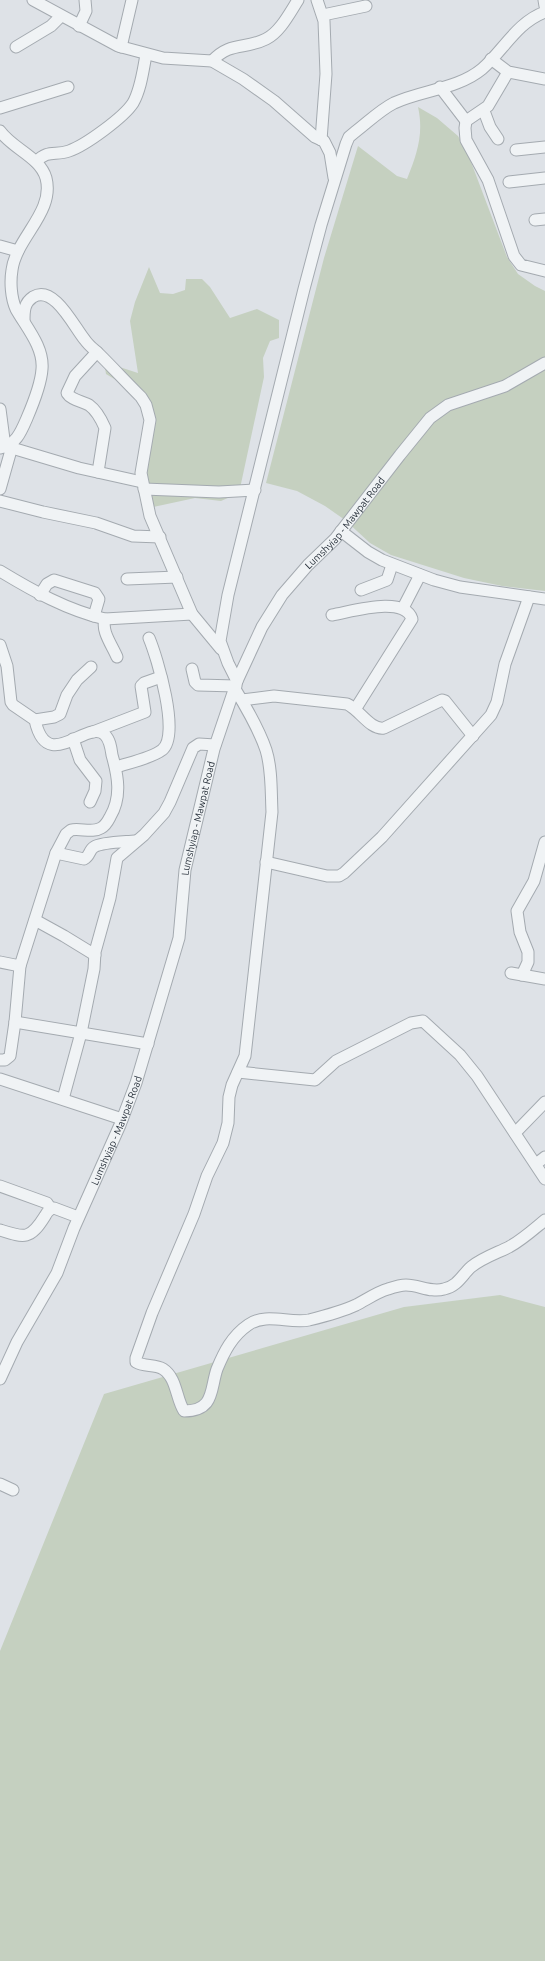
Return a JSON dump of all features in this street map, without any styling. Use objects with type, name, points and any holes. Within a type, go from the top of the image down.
[{"type":"street","points":[[34,0],[79,26],[121,47],[146,55],[212,61],[243,79],[274,101],[323,141],[330,153],[335,181]]},
{"type":"street","points":[[79,26],[86,11],[85,0]]},
{"type":"street","points":[[121,47],[132,0]]},
{"type":"street","points":[[288,0],[292,2],[298,0]]},
{"type":"street","points":[[212,61],[221,52],[228,48],[257,42],[276,32],[298,0]]},
{"type":"street","points":[[317,0],[323,15],[326,74],[323,141]]},
{"type":"street","points":[[544,0],[545,6]]},
{"type":"street","points":[[323,15],[366,6]]},
{"type":"street","points":[[545,12],[538,15],[519,29],[474,75],[393,104],[349,137],[346,144],[308,274],[228,595],[220,641],[221,649],[242,700],[266,750],[272,812],[245,1056],[229,1097],[228,1123],[224,1143],[208,1176],[194,1214],[152,1313],[136,1358],[136,1362],[138,1364],[157,1366],[168,1373],[179,1404],[184,1411],[194,1411],[202,1406],[210,1397],[214,1389],[216,1372],[226,1349],[248,1325],[267,1318],[295,1322],[310,1320],[346,1309],[385,1289],[399,1285],[410,1285],[437,1290],[451,1288],[459,1282],[471,1267],[510,1246],[545,1220]]},
{"type":"street","points":[[16,47],[57,22],[61,16]]},
{"type":"street","points":[[36,162],[45,154],[65,152],[93,139],[128,108],[137,94],[146,55]]},
{"type":"street","points":[[491,59],[496,65],[508,72],[545,79]]},
{"type":"street","points":[[466,121],[484,111],[493,100],[508,72]]},
{"type":"street","points":[[0,108],[68,87]]},
{"type":"street","points":[[440,87],[466,121],[466,140],[490,187],[514,256],[521,265],[545,271]]},
{"type":"street","points":[[484,111],[490,127],[498,139]]},
{"type":"street","points":[[0,132],[14,146],[40,166],[46,179],[46,198],[44,206],[8,248],[12,270],[13,298],[16,308],[39,350],[42,370],[30,409],[6,443]]},
{"type":"street","points":[[323,141],[346,144]]},
{"type":"street","points":[[516,150],[545,147]]},
{"type":"street","points":[[509,182],[545,178]]},
{"type":"street","points":[[24,321],[24,308],[28,301],[35,296],[48,296],[56,301],[85,341],[141,397],[149,412],[150,420],[142,463],[143,486],[150,516],[192,614],[221,649]]},
{"type":"street","points":[[97,352],[75,376],[67,393],[89,405],[105,428],[98,472]]},
{"type":"street","name":"Lumshyiap - Mawpat Road","points":[[0,1379],[17,1342],[57,1273],[78,1218],[122,1119],[148,1044],[179,938],[185,870],[215,745],[236,685],[262,627],[282,595],[341,530],[400,455],[437,412],[456,401],[505,386],[545,363]]},
{"type":"street","points":[[0,409],[6,443],[0,489]]},
{"type":"street","points":[[6,443],[143,486],[219,492],[255,490]]},
{"type":"street","points":[[0,501],[50,514],[96,523],[133,536],[160,537]]},
{"type":"street","points":[[341,530],[368,552],[392,565],[420,575],[460,587],[545,599]]},
{"type":"street","points":[[361,590],[385,582],[389,577],[392,565]]},
{"type":"street","points":[[0,571],[40,595],[99,618],[192,614]]},
{"type":"street","points":[[403,608],[420,575]]},
{"type":"street","points":[[127,579],[177,577]]},
{"type":"street","points":[[40,595],[47,584],[54,580],[95,593],[99,599],[99,618],[117,657]]},
{"type":"street","points":[[266,862],[327,876],[339,876],[382,837],[473,736],[495,709],[505,664],[529,597]]},
{"type":"street","points":[[332,615],[390,606],[403,608],[411,614],[411,623],[356,708]]},
{"type":"street","points":[[116,767],[156,753],[162,750],[166,745],[169,726],[159,666],[149,638]]},
{"type":"street","points":[[0,645],[7,666],[11,702],[15,707],[35,720],[40,736],[47,742],[60,744],[145,712],[141,686],[144,683],[160,677]]},
{"type":"street","points":[[35,720],[54,717],[60,714],[67,695],[77,680],[91,667]]},
{"type":"street","points":[[192,669],[195,682],[198,685],[236,685]]},
{"type":"street","points":[[242,700],[274,696],[348,704],[356,708],[374,727],[378,729],[384,728],[442,700],[446,701],[473,736]]},
{"type":"street","points":[[0,1060],[5,1060],[10,1056],[15,1022],[20,966],[56,853],[66,834],[71,830],[97,830],[106,824],[118,801],[116,767],[109,741],[105,735],[99,732],[93,732]]},
{"type":"street","points":[[73,739],[80,760],[96,781],[95,791],[90,802]]},
{"type":"street","points":[[63,1099],[81,1033],[94,969],[94,955],[110,898],[117,858],[164,813],[193,748],[199,744],[215,745]]},
{"type":"street","points":[[56,853],[84,859],[88,856],[91,849],[98,845],[136,841]]},
{"type":"street","points":[[545,842],[534,881],[517,911],[520,932],[528,952],[528,962],[516,974],[545,979]]},
{"type":"street","points":[[35,920],[94,955]]},
{"type":"street","points":[[0,962],[20,966]]},
{"type":"street","points":[[238,1072],[315,1080],[336,1061],[411,1023],[423,1021],[460,1055],[477,1076],[545,1179]]},
{"type":"street","points":[[15,1022],[148,1044]]},
{"type":"street","points":[[0,1079],[122,1119]]},
{"type":"street","points":[[515,1133],[545,1102]]},
{"type":"street","points":[[536,1164],[545,1156]]},
{"type":"street","points":[[0,1186],[47,1203],[51,1209]]},
{"type":"street","points":[[51,1209],[58,1209],[78,1218]]},
{"type":"street","points":[[0,1230],[20,1236],[31,1234],[51,1209]]},
{"type":"street","points":[[0,1484],[13,1490]]},
{"type":"green space","points":[[418,107],[437,118],[458,136],[468,154],[507,257],[518,274],[545,291],[545,591],[502,586],[464,578],[391,555],[370,543],[345,520],[325,506],[297,491],[266,483],[324,258],[358,146],[397,176],[407,179],[414,161],[420,135],[420,117]]},
{"type":"green space","points":[[149,267],[160,293],[173,294],[185,290],[186,279],[202,279],[210,287],[230,318],[257,309],[279,320],[279,338],[270,341],[263,358],[264,377],[239,493],[221,501],[195,498],[144,509],[148,422],[141,403],[131,389],[106,374],[104,362],[138,373],[130,321],[135,302]]},
{"type":"green space","points":[[500,1295],[545,1307],[545,1961],[0,1961],[0,1651],[104,1394],[404,1307]]}]
